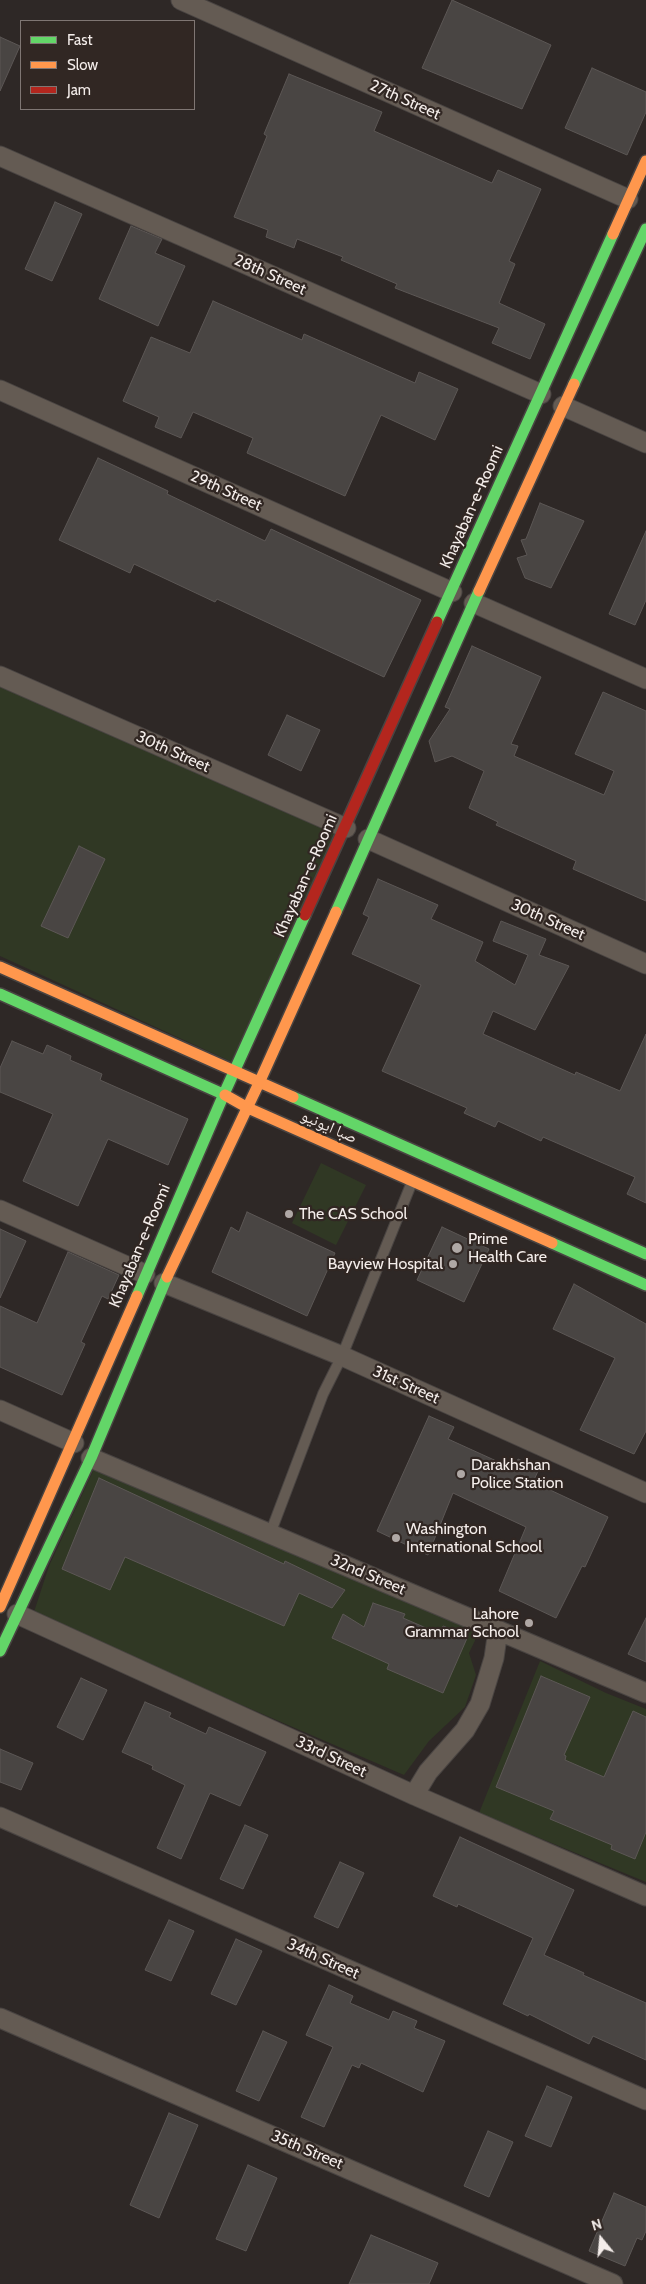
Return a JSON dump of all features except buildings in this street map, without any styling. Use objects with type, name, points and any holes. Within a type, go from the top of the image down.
[{"type":"street","name":"27th Street","points":[[181,0],[628,199]]},
{"type":"street","name":"28th Street","points":[[0,156],[541,394]]},
{"type":"street","name":"Khayaban-e-Roomi","points":[[0,1651],[9,1611],[74,1442],[145,1274],[224,1094],[346,828],[646,161]]},
{"type":"street","name":"Khayaban-e-Roomi","points":[[9,1611],[91,1458],[164,1283],[259,1083],[514,514],[646,229]]},
{"type":"street","name":"29th Street","points":[[0,390],[452,592]]},
{"type":"street","points":[[563,406],[646,443]]},
{"type":"street","points":[[504,475],[506,483],[512,488],[520,489],[527,486]]},
{"type":"street","points":[[490,507],[502,502],[510,506],[514,514]]},
{"type":"street","points":[[474,603],[646,679]]},
{"type":"street","name":"30th Street","points":[[0,676],[346,828]]},
{"type":"street","name":"30th Street","points":[[368,839],[646,964]]},
{"type":"street","name":"صبا ایونیو","points":[[0,968],[646,1254]]},
{"type":"street","name":"صبا ایونیو","points":[[0,994],[224,1094],[245,1113],[646,1285]]},
{"type":"street","points":[[0,1210],[145,1274]]},
{"type":"street","name":"31st Street","points":[[164,1283],[342,1356],[646,1493]]},
{"type":"street","points":[[0,1410],[74,1442]]},
{"type":"street","name":"32nd Street","points":[[91,1458],[646,1693]]},
{"type":"street","name":"33rd Street","points":[[9,1611],[414,1795],[646,1896]]},
{"type":"street","points":[[414,1795],[428,1772],[465,1730],[480,1704],[494,1658],[498,1630]]},
{"type":"street","name":"34th Street","points":[[0,1817],[646,2100]]},
{"type":"street","name":"35th Street","points":[[0,2018],[613,2284]]},
{"type":"lane","points":[[270,1534],[323,1394],[342,1356],[411,1185],[646,1296]]},
{"type":"green space","points":[[0,684],[335,832],[232,1062],[0,956]]},
{"type":"green space","points":[[321,1163],[366,1185],[336,1245],[292,1223]]},
{"type":"green space","points":[[95,1467],[480,1630],[469,1653],[476,1675],[465,1707],[429,1741],[404,1775],[33,1615],[49,1566]]},
{"type":"green space","points":[[540,1661],[606,1693],[646,1709],[646,1882],[479,1813]]},
{"type":"traffic: fast","points":[[574,384],[646,229]]},
{"type":"traffic: fast","points":[[437,622],[613,234]]},
{"type":"traffic: fast","points":[[336,912],[479,591]]},
{"type":"traffic: fast","points":[[137,1296],[224,1094],[305,915]]},
{"type":"traffic: fast","points":[[0,994],[225,1095]]},
{"type":"traffic: fast","points":[[293,1097],[646,1254]]},
{"type":"traffic: fast","points":[[552,1243],[646,1285]]},
{"type":"traffic: fast","points":[[0,1651],[91,1458],[167,1277]]},
{"type":"traffic: slow","points":[[613,234],[646,161]]},
{"type":"traffic: slow","points":[[479,591],[574,384]]},
{"type":"traffic: slow","points":[[167,1277],[259,1083],[336,912]]},
{"type":"traffic: slow","points":[[0,967],[293,1097]]},
{"type":"traffic: slow","points":[[225,1095],[248,1108],[552,1243]]},
{"type":"traffic: slow","points":[[0,1607],[137,1296]]},
{"type":"traffic: jam","points":[[305,915],[437,622]]},
{"type":"place","name":"The CAS School","points":[[289,1214]]},
{"type":"place","name":"Prime Health Care","points":[[457,1248]]},
{"type":"place","name":"Bayview Hospital","points":[[453,1264]]},
{"type":"place","name":"Darakhshan Police Station","points":[[461,1474]]},
{"type":"place","name":"Washington International School","points":[[396,1538]]},
{"type":"place","name":"Lahore Grammar School","points":[[529,1623]]}]
